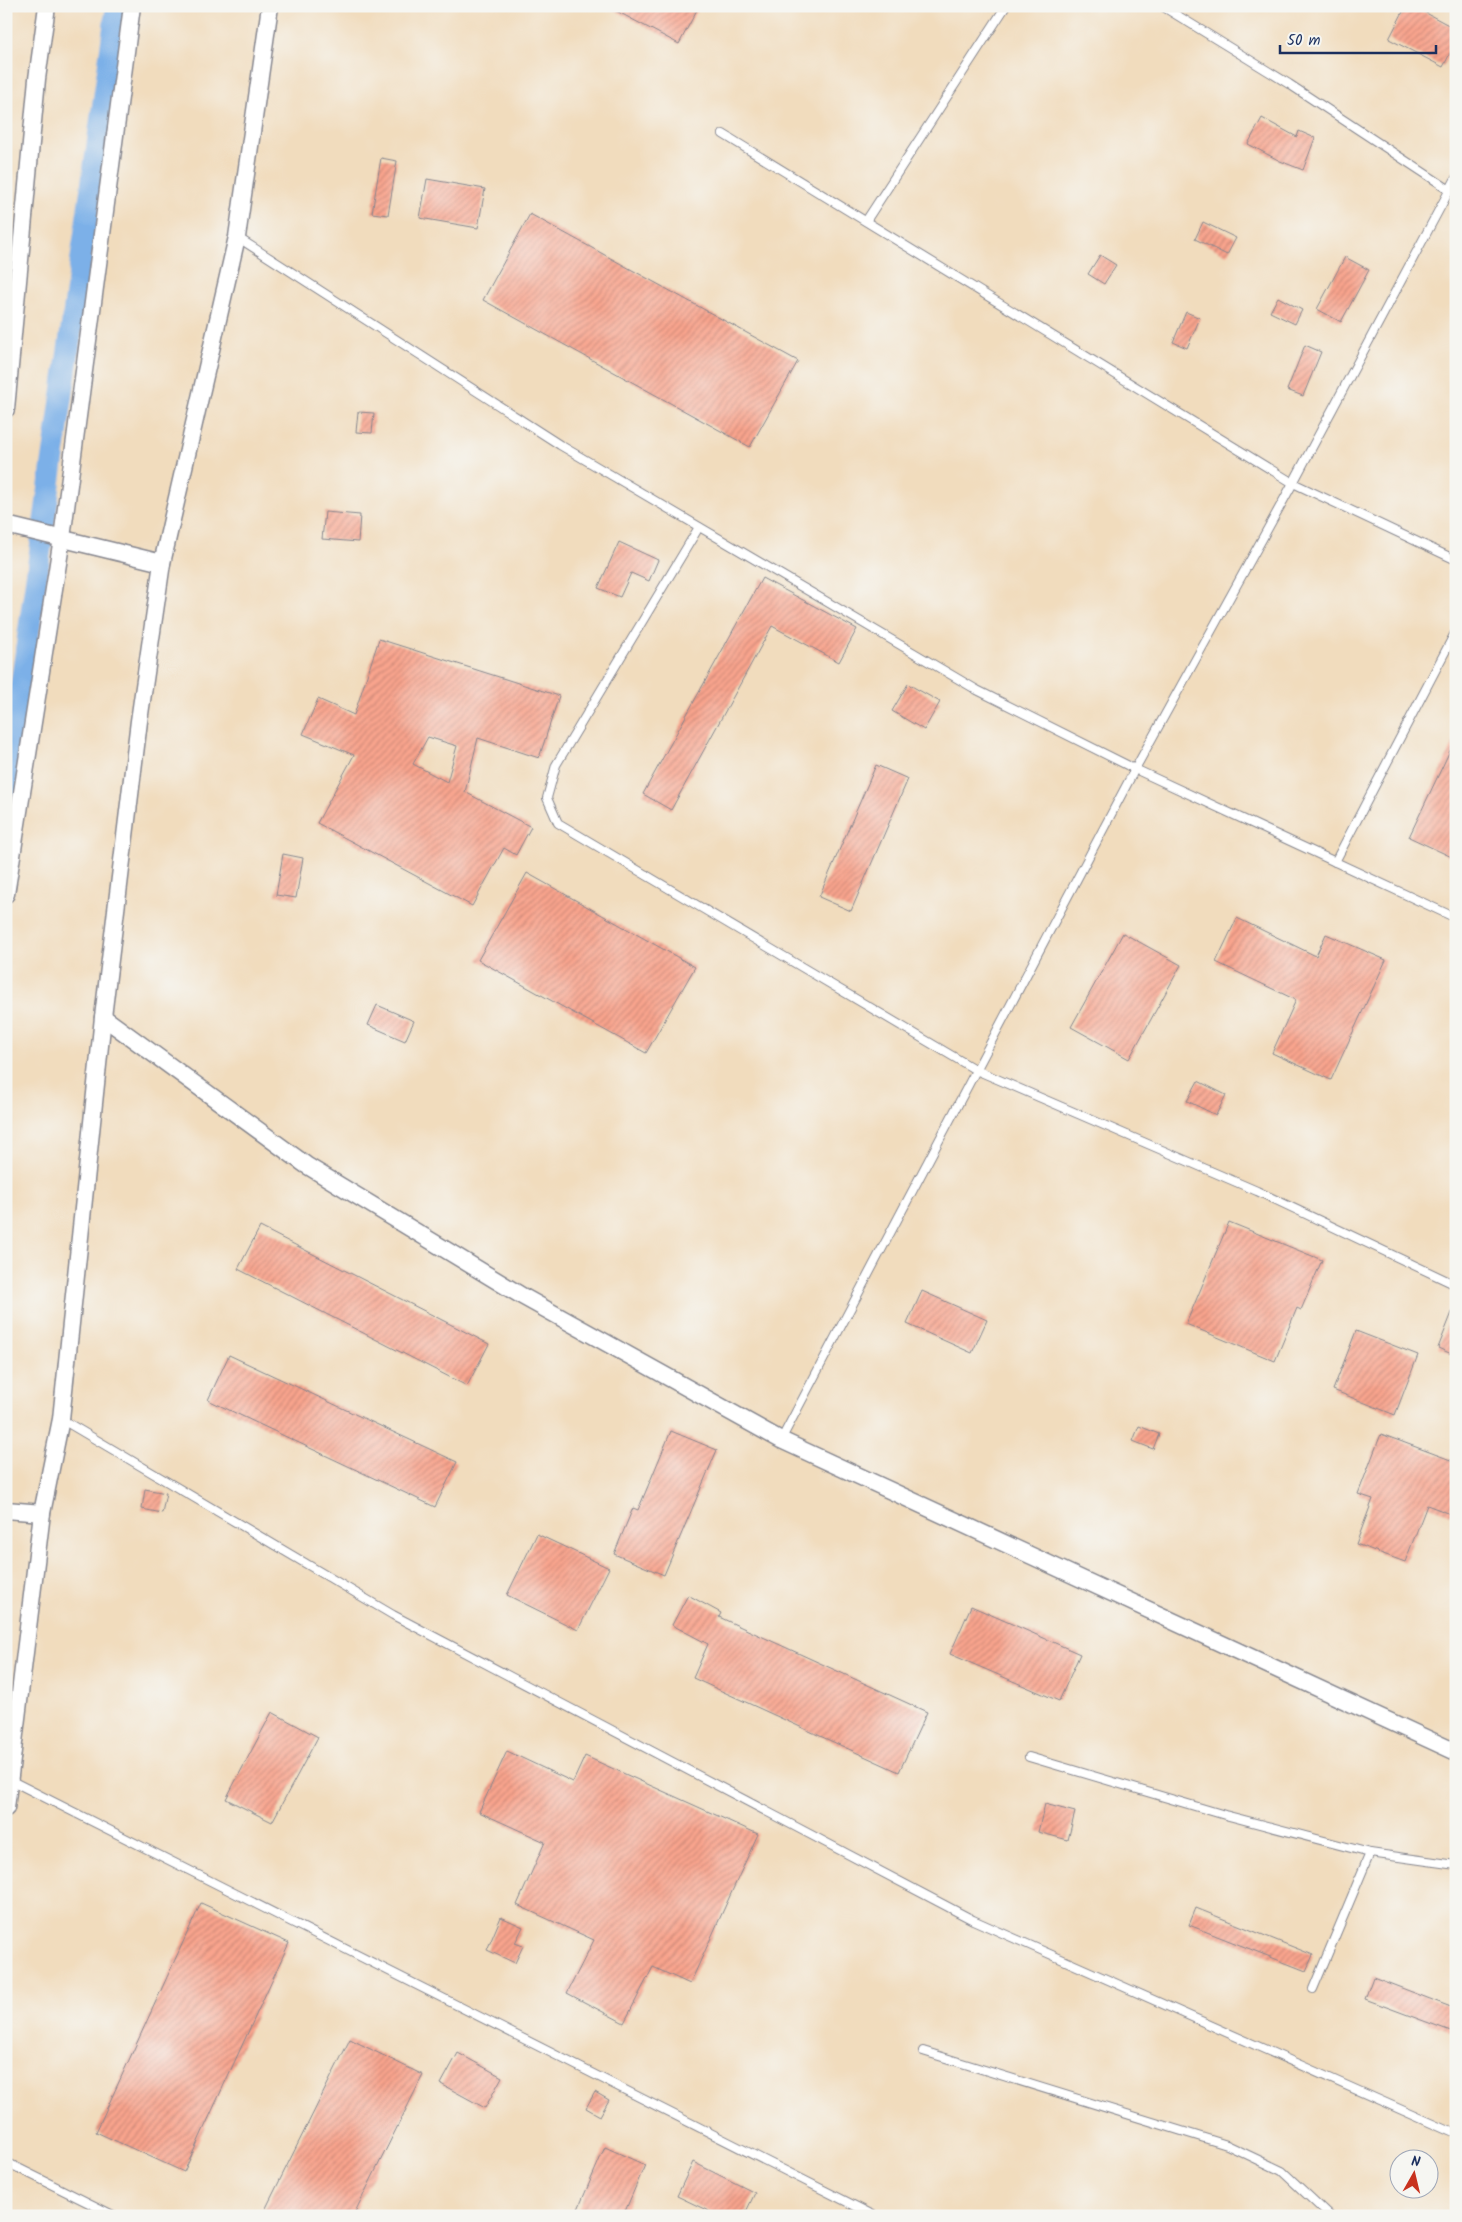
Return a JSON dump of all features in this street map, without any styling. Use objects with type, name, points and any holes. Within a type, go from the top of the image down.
[{"type":"street","points":[[6,409],[36,79],[47,6]]},
{"type":"street","points":[[6,894],[62,538],[132,6]]},
{"type":"street","points":[[6,1808],[42,1513],[61,1419],[103,1017],[139,721],[162,563],[237,237],[270,6]]},
{"type":"street","points":[[6,525],[162,563]]},
{"type":"street","points":[[103,1017],[306,1165],[522,1296],[781,1440],[1456,1752]]},
{"type":"street","points":[[6,1510],[42,1513]]},
{"type":"lane","points":[[866,221],[1006,6]]},
{"type":"lane","points":[[1162,6],[1289,84],[1452,192]]},
{"type":"lane","points":[[723,134],[1293,483],[1456,560]]},
{"type":"lane","points":[[781,1440],[1135,769],[1452,192],[1456,178]]},
{"type":"lane","points":[[237,237],[560,445],[977,690],[1135,769],[1456,918]]},
{"type":"lane","points":[[699,527],[556,765],[547,798],[558,824],[976,1070],[1257,1191],[1456,1286]]},
{"type":"lane","points":[[1336,862],[1456,630]]},
{"type":"lane","points":[[61,1419],[394,1614],[973,1920],[1456,2134]]},
{"type":"lane","points":[[1029,1757],[1225,1815],[1370,1853],[1456,1865]]},
{"type":"lane","points":[[10,1780],[875,2216]]},
{"type":"lane","points":[[1313,1989],[1370,1853]]},
{"type":"lane","points":[[923,2051],[1227,2145],[1282,2171],[1330,2216]]},
{"type":"lane","points":[[6,2162],[115,2216]]},
{"type":"building","points":[[607,6],[699,6],[679,44]]},
{"type":"building","points":[[1406,6],[1413,6],[1456,29],[1456,42],[1443,67],[1389,39]]},
{"type":"building","points":[[1262,118],[1297,137],[1299,131],[1315,138],[1303,170],[1280,161],[1248,144]]},
{"type":"building","points":[[381,158],[397,161],[388,215],[372,213]]},
{"type":"building","points":[[427,179],[485,189],[478,228],[420,218]]},
{"type":"building","points":[[530,214],[798,361],[750,447],[483,300]]},
{"type":"building","points":[[1203,222],[1236,238],[1227,255],[1195,239]]},
{"type":"building","points":[[1100,255],[1116,265],[1104,284],[1088,274]]},
{"type":"building","points":[[1345,257],[1369,270],[1341,322],[1317,309]]},
{"type":"building","points":[[1278,297],[1302,310],[1295,324],[1270,312]]},
{"type":"building","points":[[1186,312],[1200,318],[1187,348],[1173,342]]},
{"type":"building","points":[[1305,345],[1321,352],[1303,396],[1287,390]]},
{"type":"building","points":[[358,412],[374,413],[372,433],[356,432]]},
{"type":"building","points":[[325,512],[360,515],[358,542],[322,539]]},
{"type":"building","points":[[619,542],[658,560],[649,581],[631,573],[620,597],[598,588]]},
{"type":"building","points":[[762,578],[857,629],[839,662],[772,626],[671,810],[643,794]]},
{"type":"building","points":[[379,639],[559,696],[539,758],[478,738],[465,792],[531,827],[516,855],[504,848],[472,906],[317,823],[354,755],[303,734],[318,699],[354,715]],"holes":[[[428,737],[457,746],[447,782],[413,764]]]},
{"type":"building","points":[[908,684],[940,702],[924,730],[892,711]]},
{"type":"building","points":[[1456,738],[1456,859],[1409,837]]},
{"type":"building","points":[[876,765],[908,779],[851,911],[819,897]]},
{"type":"building","points":[[283,854],[303,858],[296,898],[276,895]]},
{"type":"building","points":[[527,873],[695,967],[646,1053],[478,960]]},
{"type":"building","points":[[1237,918],[1316,956],[1326,934],[1386,960],[1331,1080],[1272,1053],[1296,1000],[1216,962]]},
{"type":"building","points":[[1123,933],[1181,965],[1129,1059],[1071,1027]]},
{"type":"building","points":[[377,1005],[414,1021],[405,1041],[368,1025]]},
{"type":"building","points":[[1198,1081],[1226,1095],[1216,1115],[1187,1101]]},
{"type":"building","points":[[1229,1222],[1322,1260],[1301,1310],[1297,1308],[1275,1361],[1186,1324]]},
{"type":"building","points":[[260,1227],[489,1344],[467,1386],[238,1269]]},
{"type":"building","points":[[922,1291],[987,1320],[972,1353],[907,1324]]},
{"type":"building","points":[[1456,1305],[1456,1356],[1438,1348]]},
{"type":"building","points":[[1356,1331],[1418,1355],[1395,1415],[1333,1390]]},
{"type":"building","points":[[229,1355],[457,1462],[435,1507],[208,1400]]},
{"type":"building","points":[[1139,1426],[1159,1434],[1153,1449],[1133,1441]]},
{"type":"building","points":[[671,1431],[717,1450],[664,1575],[614,1554],[633,1508],[638,1510]]},
{"type":"building","points":[[1381,1434],[1456,1462],[1456,1516],[1427,1505],[1405,1562],[1356,1544],[1373,1499],[1358,1494]]},
{"type":"building","points":[[145,1489],[166,1493],[162,1513],[142,1509]]},
{"type":"building","points":[[537,1534],[609,1568],[578,1630],[507,1595]]},
{"type":"building","points":[[688,1595],[721,1613],[719,1617],[927,1712],[899,1772],[693,1678],[708,1644],[672,1625]]},
{"type":"building","points":[[971,1606],[1080,1654],[1059,1701],[950,1654]]},
{"type":"building","points":[[272,1712],[318,1737],[272,1822],[226,1799]]},
{"type":"building","points":[[507,1751],[573,1782],[585,1756],[758,1834],[690,1984],[653,1967],[624,2023],[567,1993],[594,1940],[517,1905],[545,1842],[479,1812]]},
{"type":"building","points":[[1045,1804],[1075,1812],[1068,1840],[1038,1832]]},
{"type":"building","points":[[201,1903],[289,1943],[184,2172],[96,2132]]},
{"type":"building","points":[[1196,1908],[1313,1955],[1306,1971],[1189,1925]]},
{"type":"building","points":[[501,1917],[523,1927],[515,1943],[523,1946],[515,1963],[487,1950]]},
{"type":"building","points":[[1373,1977],[1456,2009],[1456,2033],[1365,1999]]},
{"type":"building","points":[[350,2039],[423,2075],[353,2216],[262,2216]]},
{"type":"building","points":[[458,2053],[502,2077],[485,2108],[441,2084]]},
{"type":"building","points":[[595,2092],[609,2100],[600,2116],[586,2108]]},
{"type":"building","points":[[605,2147],[645,2165],[623,2216],[575,2216]]},
{"type":"building","points":[[693,2162],[755,2193],[744,2216],[719,2216],[677,2196]]},
{"type":"waterway","points":[[6,793],[117,6]]}]
